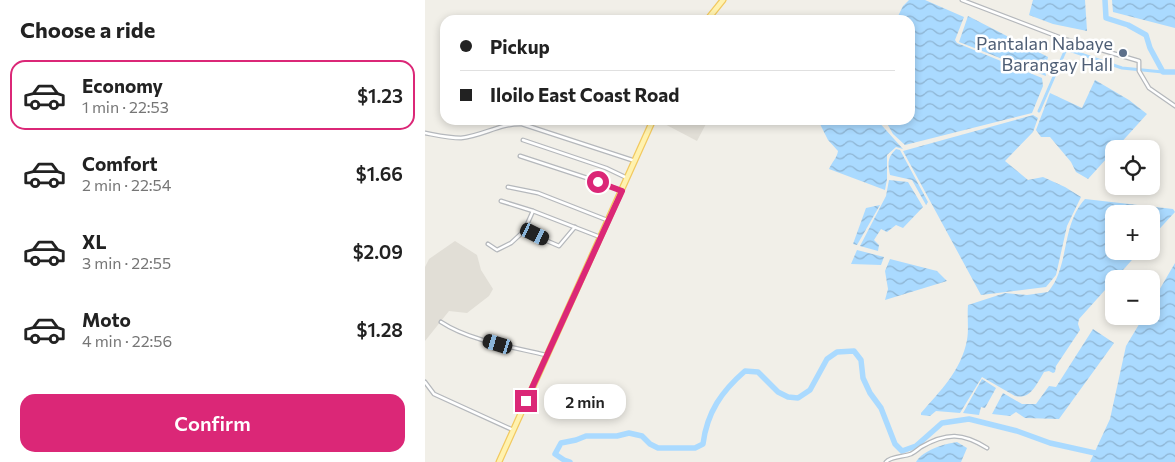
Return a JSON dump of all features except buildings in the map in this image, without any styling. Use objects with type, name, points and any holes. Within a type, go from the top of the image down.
[{"type":"main road","points":[[711,15],[723,0]]},
{"type":"main road","points":[[499,462],[651,125]]},
{"type":"street","points":[[962,0],[1064,39],[1139,61],[1139,72],[1149,88],[1175,106]]},
{"type":"street","points":[[425,133],[460,138],[510,125]]},
{"type":"street","points":[[525,125],[635,161]]},
{"type":"street","points":[[523,140],[606,168],[627,178]]},
{"type":"street","points":[[520,156],[622,191]]},
{"type":"street","points":[[508,187],[538,193],[609,221]]},
{"type":"street","points":[[501,201],[533,211],[601,238]]},
{"type":"street","points":[[488,244],[497,250],[511,243],[524,231],[533,211]]},
{"type":"street","points":[[524,231],[559,246],[575,227]]},
{"type":"street","points":[[441,322],[453,330],[498,344],[548,356]]},
{"type":"street","points":[[425,382],[434,394],[513,430]]},
{"type":"street","points":[[886,462],[886,460],[891,458],[913,453],[921,447],[953,436],[963,436],[987,448]]},
{"type":"shaded area","points":[[667,125],[705,125],[697,141]]},
{"type":"shaded area","points":[[455,241],[477,255],[481,270],[493,289],[489,296],[467,313],[449,311],[425,341],[425,267],[429,259]]},
{"type":"water","points":[[909,0],[925,0],[964,17],[955,40],[957,43],[1042,78],[1043,86],[1032,113],[905,145],[893,134],[888,125],[915,125],[915,15],[898,15]]},
{"type":"water","points":[[1033,0],[1085,0],[1087,31],[1053,24],[1029,15]]},
{"type":"water","points":[[1112,0],[1175,0],[1175,28],[1113,12]]},
{"type":"water","points":[[968,16],[1048,57],[1045,69],[1046,76],[959,42]]},
{"type":"water","points":[[1095,80],[1129,100],[1147,114],[1123,140],[1105,140],[1105,160],[1088,179],[1076,172],[1071,162],[1050,137],[1041,137],[1036,130],[1050,93],[1082,108]]},
{"type":"water","points":[[1033,115],[1038,118],[1033,132],[1005,161],[1028,180],[1043,177],[1081,197],[1067,226],[1056,275],[1046,287],[981,295],[903,151]]},
{"type":"water","points":[[820,125],[881,125],[903,149],[896,147],[887,155],[885,190],[829,169],[838,151],[828,140]]},
{"type":"water","points":[[896,149],[900,150],[928,202],[926,205],[912,180],[890,175],[889,161]]},
{"type":"water","points":[[889,180],[908,182],[923,207],[903,228],[896,225],[887,232],[881,229],[874,240],[879,245],[878,251],[860,246],[886,196]]},
{"type":"water","points":[[1085,199],[1138,205],[1105,205],[1105,260],[1132,260],[1123,270],[1105,270],[1105,290],[1079,319],[1080,330],[1056,366],[1055,372],[1044,372],[1033,390],[1021,397],[1015,396],[982,377],[960,413],[936,411],[930,416],[921,415],[949,380],[960,361],[967,340],[968,305],[1005,293],[1027,295],[1048,292],[1060,270],[1072,221],[1077,209]]},
{"type":"water","points":[[880,205],[857,245],[853,244],[866,208]]},
{"type":"water","points":[[1160,208],[1173,209],[1175,212],[1160,228]]},
{"type":"water","points":[[857,250],[884,257],[881,265],[851,264]]},
{"type":"water","points":[[890,259],[937,271],[947,281],[885,300],[888,289],[885,271]]},
{"type":"water","points":[[1175,263],[1175,462],[1090,462],[1110,419],[1126,346],[1139,325],[1160,325],[1160,289]]},
{"type":"water","points":[[1093,329],[1114,343],[1059,419],[1025,418],[1016,412],[1010,416],[992,414],[1003,393],[1022,404],[1036,404],[1049,386],[1056,387]]},
{"type":"water","points":[[982,379],[996,388],[985,408],[981,407],[979,415],[963,413]]},
{"type":"water","points":[[957,442],[967,448],[961,462],[916,462],[929,451]]},
{"type":"waterway","points":[[1105,0],[1106,18],[1128,25],[1146,35],[1150,48],[1163,72],[1175,72]]},
{"type":"waterway","points":[[1039,111],[1066,49],[1122,68],[1163,72]]},
{"type":"waterway","points":[[570,462],[555,454],[561,443],[586,436],[617,436],[629,433],[642,436],[650,444],[658,448],[695,448],[703,444],[708,422],[717,403],[729,386],[745,371],[758,372],[778,392],[788,397],[798,398],[810,390],[827,359],[837,352],[854,351],[861,360],[863,378],[870,393],[881,408],[895,444],[902,451],[916,446],[942,423],[969,419],[1017,431],[1050,443],[1095,453]]},
{"type":"place","name":"Pantalan Nabaye Barangay Hall","points":[[1123,53]]},
{"type":"route","points":[[526,401],[622,191],[598,182]]}]
